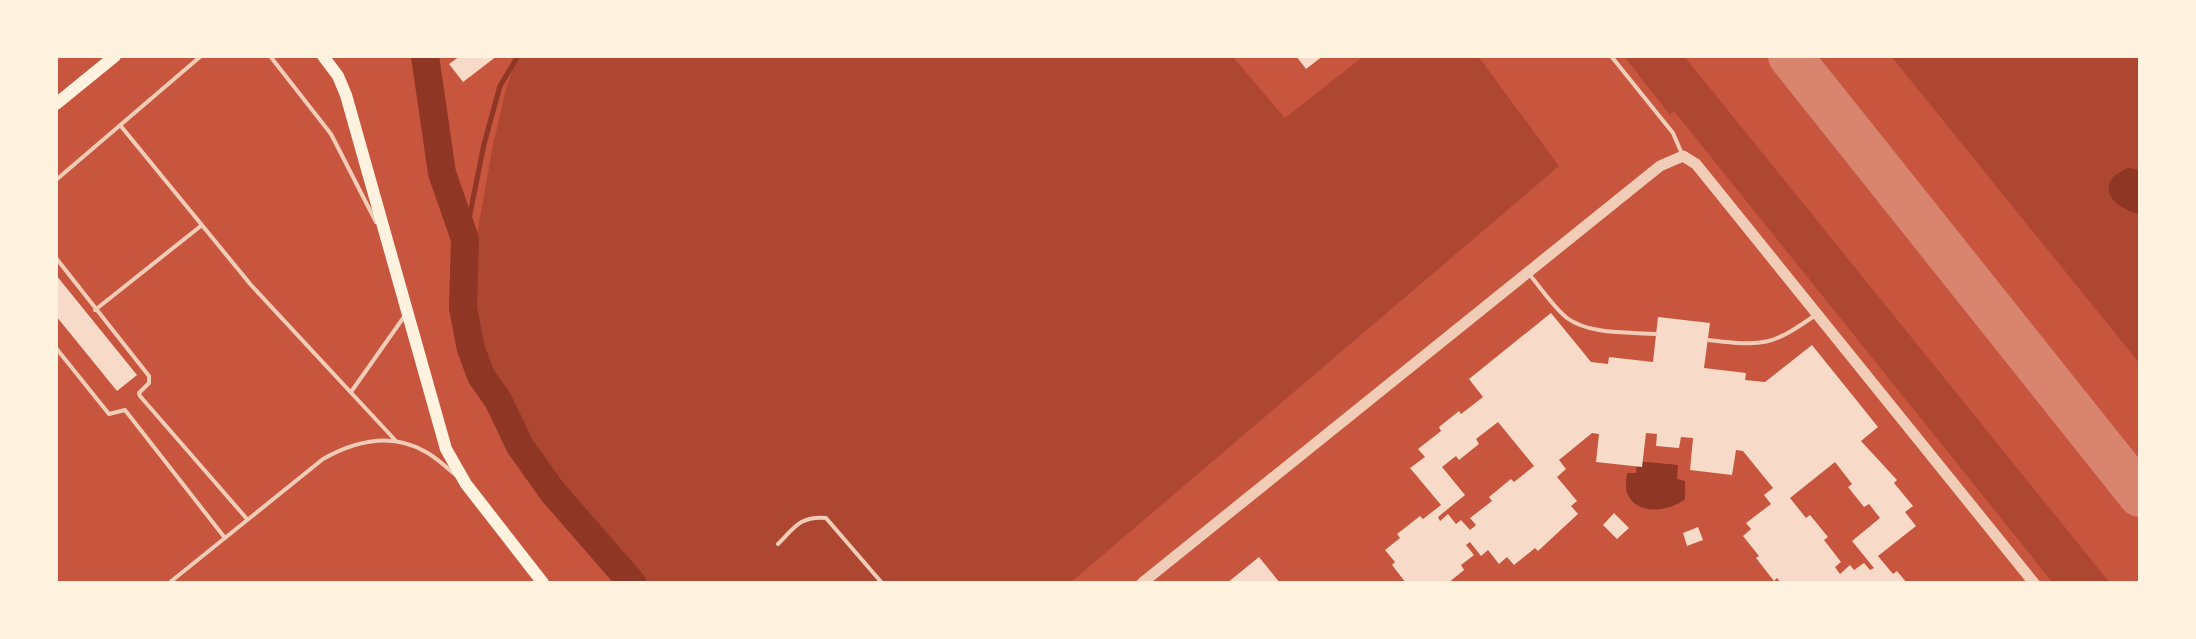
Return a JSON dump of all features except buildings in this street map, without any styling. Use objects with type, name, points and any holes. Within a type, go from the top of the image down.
[{"type":"main road","points":[[56,104],[115,56]]},
{"type":"main road","points":[[323,56],[338,76],[346,95],[442,439],[466,484],[543,583]]},
{"type":"street","points":[[1142,583],[1660,166],[1683,156],[1696,164],[2034,583]]},
{"type":"lane","points":[[56,180],[201,56]]},
{"type":"lane","points":[[270,56],[331,134],[391,250]]},
{"type":"lane","points":[[1611,56],[1673,133],[1683,156]]},
{"type":"lane","points":[[120,125],[251,285],[396,441]]},
{"type":"lane","points":[[95,310],[202,225]]},
{"type":"lane","points":[[56,258],[150,379],[140,396],[247,519]]},
{"type":"lane","points":[[1528,272],[1567,318],[1578,324],[1589,328],[1656,334]]},
{"type":"lane","points":[[351,392],[407,312]]},
{"type":"lane","points":[[1708,340],[1753,345],[1780,339],[1817,314]]},
{"type":"lane","points":[[56,348],[109,414],[125,410],[225,538]]},
{"type":"lane","points":[[169,583],[323,459],[340,449],[378,440],[396,441],[426,452],[466,484]]},
{"type":"lane","points":[[778,544],[802,520],[826,518],[882,583]]},
{"type":"shaded area","points":[[517,56],[1232,56],[1285,118],[1364,56],[1478,56],[1559,166],[1070,583],[643,583],[529,443],[478,343],[476,240],[493,145]]},
{"type":"shaded area","points":[[1624,56],[1684,56],[2110,583],[2053,583],[1674,111],[1670,115]]},
{"type":"shaded area","points":[[1891,56],[2140,56],[2140,364]]},
{"type":"shaded area","points":[[2128,168],[2140,170],[2140,214],[2114,201],[2108,188],[2117,174]]},
{"type":"shaded area","points":[[1637,461],[1678,465],[1677,479],[1685,481],[1685,499],[1671,507],[1654,510],[1631,500],[1627,493],[1627,473],[1636,473]]},
{"type":"waterway","points":[[425,56],[442,173],[465,239],[463,308],[471,349],[481,376],[498,400],[520,446],[552,491],[632,583]]},
{"type":"waterway","points":[[465,239],[484,144],[500,86],[518,56]]},
{"type":"taxiway","points":[[1790,56],[2140,495]]}]
